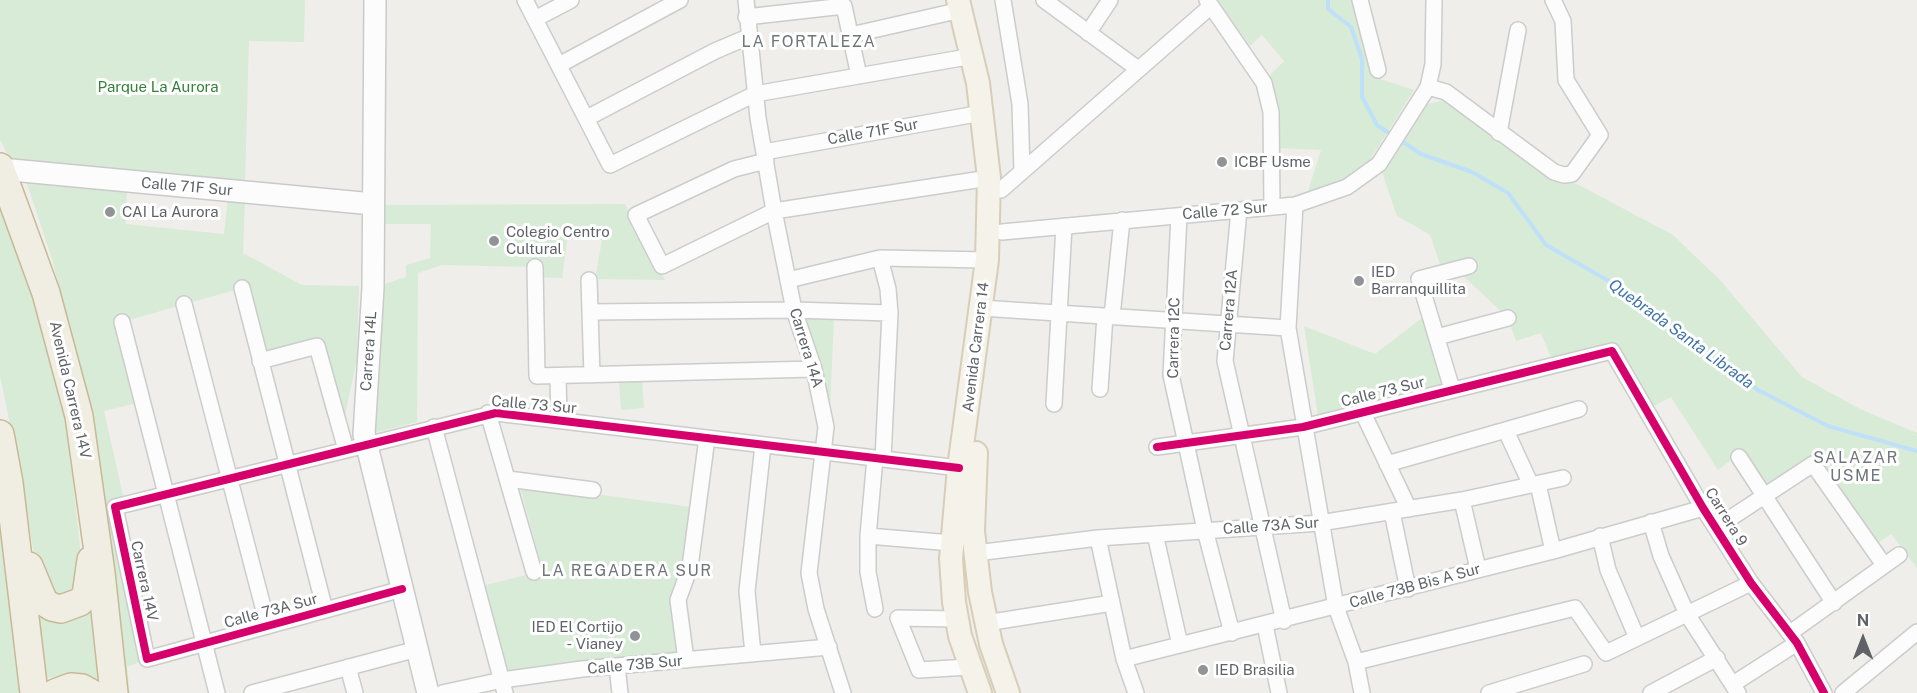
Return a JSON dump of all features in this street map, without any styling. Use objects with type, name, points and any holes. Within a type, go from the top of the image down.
[{"type":"highway","name":"Avenida Carrera 14V","points":[[0,168],[35,259],[59,337],[104,509],[114,693]]},
{"type":"highway","points":[[0,434],[9,483],[33,581],[44,602],[52,607],[73,606],[86,595],[104,509]]},
{"type":"highway","points":[[9,483],[34,693]]},
{"type":"highway","points":[[56,693],[71,687],[82,688],[91,693]]},
{"type":"main road","name":"Avenida Carrera 14","points":[[964,3],[1002,232],[959,468],[952,543],[956,619],[969,667],[980,693]]},
{"type":"main road","name":"Avenida Carrera 14","points":[[964,3],[991,84],[995,184],[987,260],[988,308],[974,472],[976,553],[986,623],[1008,693]]},
{"type":"street","name":"Carrera 14L","points":[[375,0],[371,351],[363,423],[366,444],[428,693]]},
{"type":"street","points":[[525,0],[610,165],[755,94],[973,56]]},
{"type":"street","points":[[534,20],[572,0]]},
{"type":"street","points":[[559,64],[680,0]]},
{"type":"street","name":"Carrera 14A","points":[[746,0],[755,94],[774,211],[794,310],[814,369],[826,427],[809,573],[813,598],[843,693]]},
{"type":"street","points":[[1002,0],[1020,104],[1023,171]]},
{"type":"street","points":[[1044,0],[1138,69]]},
{"type":"street","points":[[1089,33],[1110,0]]},
{"type":"street","points":[[1360,0],[1378,70]]},
{"type":"street","points":[[1434,0],[1433,64],[1428,87],[1446,92],[1498,133],[1554,172],[1564,175],[1572,174],[1600,135],[1566,80],[1563,21],[1553,0]]},
{"type":"street","points":[[851,35],[964,3]]},
{"type":"street","points":[[774,211],[995,184],[1023,171],[1209,3],[1264,83],[1271,112],[1272,207]]},
{"type":"street","points":[[746,16],[844,6],[859,76]]},
{"type":"street","points":[[1498,133],[1518,30]]},
{"type":"street","points":[[587,118],[715,51],[748,37]]},
{"type":"street","name":"Calle 72 Sur","points":[[1002,232],[1295,205],[1347,187],[1371,172],[1385,155],[1428,87]]},
{"type":"street","name":"Calle 71F Sur","points":[[774,211],[662,266],[636,216],[734,168],[765,156],[982,112]]},
{"type":"street","name":"Calle 71F Sur","points":[[0,168],[373,204]]},
{"type":"street","points":[[1295,205],[1288,328],[1303,427],[1336,606],[1356,662],[1362,693]]},
{"type":"street","name":"Carrera 12A","points":[[1239,210],[1225,361],[1284,621]]},
{"type":"street","name":"Carrera 12C","points":[[1179,216],[1171,375],[1205,530],[1232,633]]},
{"type":"street","points":[[1100,389],[1122,220]]},
{"type":"street","points":[[1053,404],[1064,226]]},
{"type":"street","points":[[875,609],[868,572],[868,536],[879,459],[890,313],[888,289],[880,258]]},
{"type":"street","points":[[788,280],[880,258],[987,260]]},
{"type":"street","points":[[1452,389],[1419,279],[1469,266]]},
{"type":"street","points":[[535,267],[537,376],[814,369]]},
{"type":"street","points":[[589,280],[592,375]]},
{"type":"street","points":[[242,288],[325,610]]},
{"type":"street","points":[[184,304],[268,626]]},
{"type":"street","points":[[988,308],[1288,328]]},
{"type":"street","points":[[590,312],[794,310],[890,313]]},
{"type":"street","points":[[1437,337],[1508,318]]},
{"type":"street","points":[[122,322],[217,693]]},
{"type":"street","points":[[260,361],[317,346],[346,450]]},
{"type":"street","name":"Calle 73 Sur","points":[[1157,447],[1303,427],[1612,351]]},
{"type":"street","name":"Carrera 9","points":[[1612,351],[1703,508],[1751,583],[1793,638],[1824,693]]},
{"type":"street","points":[[558,376],[559,420]]},
{"type":"street","points":[[1387,464],[1579,409]]},
{"type":"street","points":[[1362,411],[1409,509]]},
{"type":"street","points":[[488,413],[534,573]]},
{"type":"street","name":"Calle 73 Sur","points":[[104,509],[488,413],[959,468]]},
{"type":"street","points":[[434,427],[504,686]]},
{"type":"street","points":[[1506,431],[1534,484],[1553,551]]},
{"type":"street","points":[[686,660],[678,600],[690,567],[707,438]]},
{"type":"street","points":[[753,654],[747,591],[763,444]]},
{"type":"street","points":[[1739,457],[1834,603]]},
{"type":"street","points":[[1717,527],[1813,464],[1884,565]]},
{"type":"street","name":"Calle 73A Sur","points":[[976,553],[1098,538],[1320,523],[1462,500],[1563,478]]},
{"type":"street","points":[[508,479],[593,490]]},
{"type":"street","points":[[1462,500],[1478,569]]},
{"type":"street","name":"Calle 73B Bis A Sur","points":[[1124,659],[1408,589],[1703,508]]},
{"type":"street","name":"Carrera 14V","points":[[104,509],[147,659]]},
{"type":"street","points":[[1392,512],[1408,589]]},
{"type":"street","points":[[1651,522],[1661,556],[1687,614],[1736,688],[1834,603],[1899,555]]},
{"type":"street","points":[[1155,534],[1180,645]]},
{"type":"street","points":[[868,536],[952,543]]},
{"type":"street","points":[[1600,536],[1608,570],[1637,638]]},
{"type":"street","points":[[1098,538],[1124,659],[1136,693]]},
{"type":"street","points":[[1356,662],[1575,608],[1606,653],[1751,583]]},
{"type":"street","name":"Calle 73A Sur","points":[[147,659],[402,589]]},
{"type":"street","points":[[986,623],[1112,603]]},
{"type":"street","points":[[956,619],[898,618],[919,670],[969,667]]},
{"type":"street","points":[[1265,625],[1278,693]]},
{"type":"street","points":[[1843,693],[1917,632]]},
{"type":"street","name":"Calle 73B Sur","points":[[442,693],[504,686],[618,666],[829,647]]},
{"type":"street","points":[[252,693],[417,649]]},
{"type":"street","points":[[1651,693],[1718,658]]},
{"type":"street","points":[[1489,693],[1584,664]]},
{"type":"street","points":[[618,666],[620,693]]},
{"type":"street","points":[[348,667],[355,693]]},
{"type":"green space","name":"Parque La Aurora","points":[[0,0],[305,0],[304,42],[249,41],[245,182],[12,163],[0,140]]},
{"type":"green space","points":[[1217,0],[1357,0],[1380,79],[1414,90],[1363,171],[1338,185],[1307,194],[1321,150],[1277,148],[1276,99],[1269,76],[1284,61],[1262,35],[1250,46]]},
{"type":"green space","points":[[1446,100],[1553,176],[1579,185],[1673,235],[1720,280],[1802,377],[1860,409],[1917,433],[1917,568],[1891,534],[1878,543],[1817,454],[1766,489],[1740,453],[1718,470],[1671,397],[1646,410],[1612,351],[1554,365],[1541,333],[1516,341],[1508,318],[1457,270],[1443,273],[1430,235],[1397,216],[1382,172],[1427,104]]},
{"type":"green space","points":[[26,181],[127,188],[126,224],[224,234],[228,198],[245,199],[243,253],[302,285],[359,286],[357,359],[341,434],[317,346],[260,361],[242,288],[122,322],[142,402],[104,411],[124,500],[109,503],[147,659],[127,667],[130,693],[125,693],[90,413],[53,262]]},
{"type":"green space","points":[[0,197],[33,282],[75,455],[73,481],[83,575],[74,593],[50,596],[37,577],[25,497],[0,376]]},
{"type":"green space","points":[[625,204],[665,280],[595,279],[602,240],[568,234],[562,278],[535,277],[534,267],[442,265],[418,273],[417,422],[370,434],[381,285],[406,277],[406,265],[430,258],[431,224],[382,224],[383,205]]},
{"type":"green space","points":[[805,317],[834,318],[830,410],[819,356]]},
{"type":"green space","points":[[1422,318],[1442,384],[1318,416],[1304,326],[1375,354]]},
{"type":"green space","points":[[642,379],[644,408],[621,410],[619,380]]},
{"type":"green space","points":[[519,484],[692,507],[681,653],[503,674],[481,586],[543,571]]},
{"type":"green space","points":[[0,530],[20,693],[0,693]]},
{"type":"green space","points":[[93,606],[102,687],[75,676],[41,678],[37,613]]},
{"type":"waterway","name":"Quebrada Santa Librada","points":[[1328,0],[1328,9],[1351,27],[1362,59],[1362,97],[1377,125],[1393,136]]},
{"type":"waterway","name":"Quebrada Santa Librada","points":[[1400,140],[1421,154],[1472,172],[1508,193],[1546,245],[1628,292],[1758,390],[1828,426],[1917,451]]},
{"type":"cycle path","points":[[1157,447],[1303,427],[1612,351],[1703,508],[1751,583],[1797,643],[1824,693]]},
{"type":"cycle path","points":[[402,589],[147,659],[115,507],[496,413],[959,468]]},
{"type":"place","name":"ICBF Usme","points":[[1222,162]]},
{"type":"place","name":"CAI La Aurora","points":[[110,212]]},
{"type":"place","name":"Colegio Centro Cultural","points":[[494,241]]},
{"type":"place","name":"IED Barranquillita","points":[[1359,281]]},
{"type":"place","name":"IED El Cortijo - Vianey","points":[[635,636]]},
{"type":"place","name":"IED Brasilia","points":[[1203,670]]},
{"type":"district","name":"LA FORTALEZA","points":[[809,42]]},
{"type":"district","name":"SALAZAR USME","points":[[1856,467]]},
{"type":"district","name":"LA REGADERA SUR","points":[[627,571]]}]
